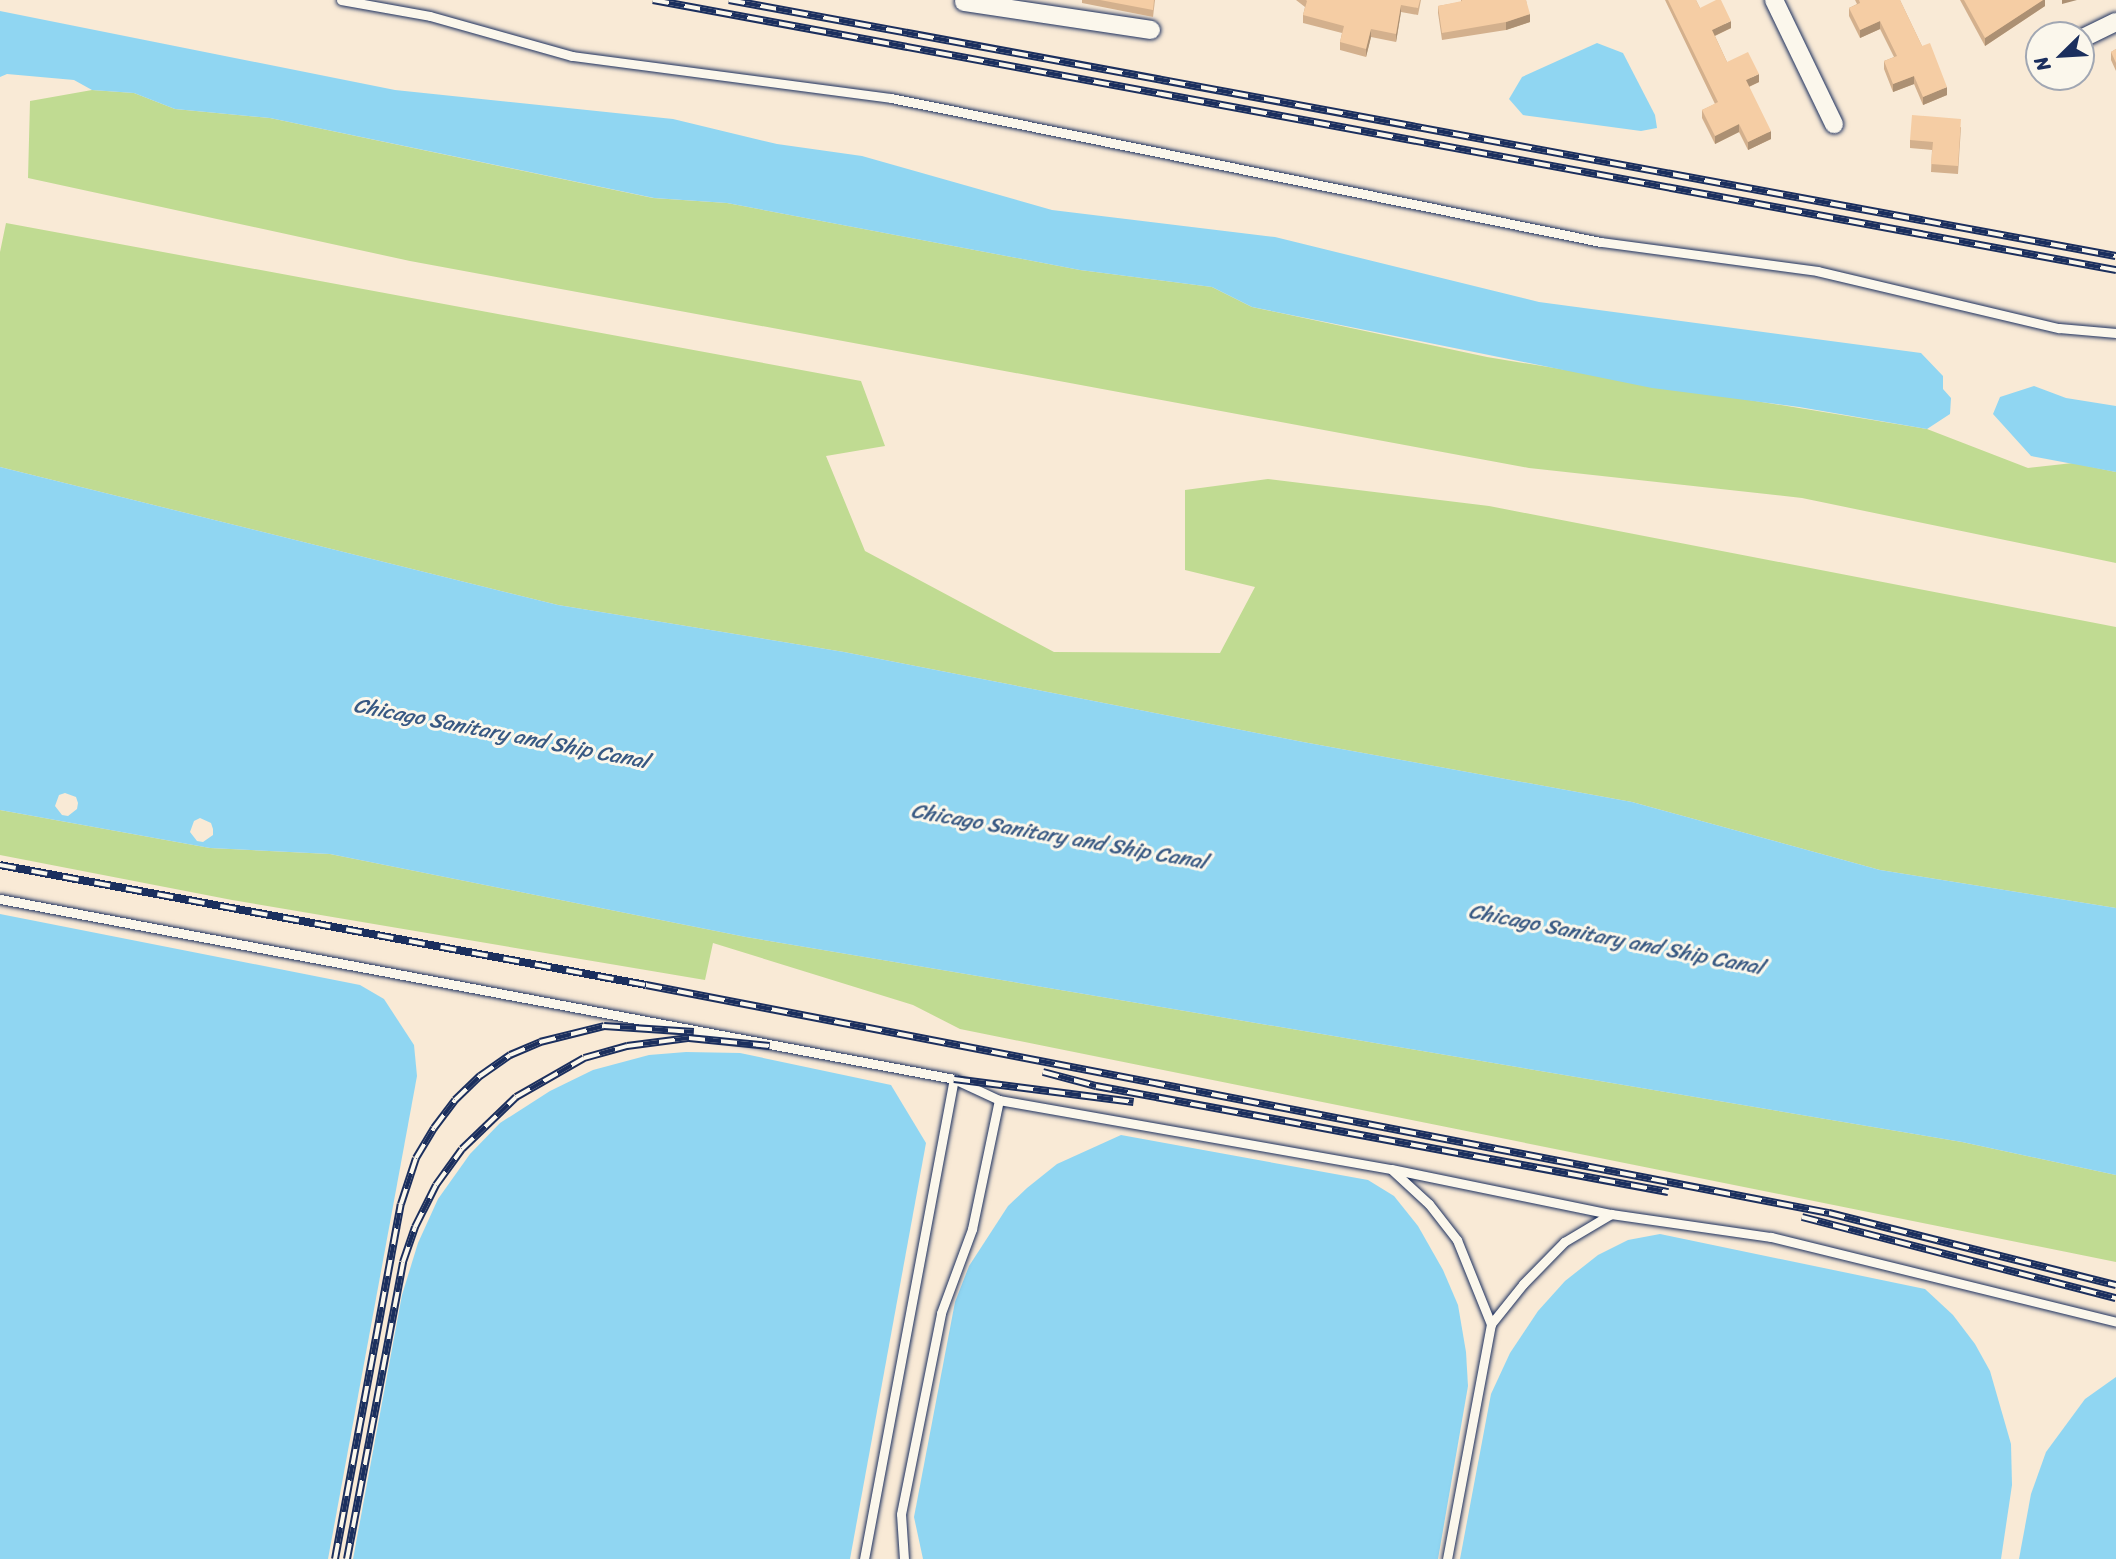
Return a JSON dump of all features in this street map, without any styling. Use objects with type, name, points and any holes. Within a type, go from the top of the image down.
[{"type":"street","points":[[1774,0],[1834,124]]},
{"type":"street","points":[[961,1],[1151,30]]},
{"type":"street","points":[[2095,33],[2116,23]]},
{"type":"lane","points":[[341,0],[430,16],[572,56],[891,98],[1601,242],[1817,271],[2059,328],[2116,333]]},
{"type":"lane","points":[[0,899],[954,1079],[999,1100],[1391,1169],[1611,1214],[1772,1237],[2116,1322]]},
{"type":"lane","points":[[864,1559],[954,1079]]},
{"type":"lane","points":[[904,1559],[901,1514],[941,1314],[972,1229],[999,1100]]},
{"type":"lane","points":[[1391,1169],[1429,1204],[1457,1240],[1491,1324]]},
{"type":"lane","points":[[1447,1559],[1491,1324],[1523,1284],[1564,1242],[1611,1214]]},
{"type":"green space","points":[[92,90],[134,93],[175,109],[270,118],[653,198],[727,203],[1080,270],[1212,287],[1252,307],[1487,357],[1927,429],[2028,468],[2073,463],[2116,472],[2116,563],[1802,498],[1529,468],[410,261],[28,178],[30,101]]},
{"type":"green space","points":[[6,223],[861,381],[885,446],[826,456],[865,551],[1054,652],[1220,653],[1255,587],[1185,570],[1185,490],[1268,479],[1489,506],[2116,627],[2116,908],[1880,870],[1632,802],[1303,742],[844,652],[558,605],[0,467],[0,252]]},
{"type":"green space","points":[[0,810],[210,848],[330,854],[746,937],[1962,1142],[2116,1175],[2116,1262],[960,1029],[913,1005],[713,943],[705,980],[232,900],[0,855]]},
{"type":"water","points":[[0,11],[395,90],[673,119],[777,144],[862,156],[1052,210],[1275,237],[1539,302],[1921,353],[1943,376],[1943,389],[1951,398],[1950,414],[1927,429],[1799,407],[1652,388],[1252,307],[1212,287],[1080,270],[727,203],[654,198],[270,118],[175,109],[134,93],[92,90],[74,80],[7,74],[0,77]]},
{"type":"water","points":[[1597,43],[1623,53],[1655,115],[1657,128],[1641,131],[1523,115],[1509,99],[1522,77]]},
{"type":"water","points":[[2034,386],[2066,398],[2116,406],[2116,472],[2031,456],[1993,414],[2000,397]]},
{"type":"water","name":"Chicago Sanitary and Ship Canal","points":[[0,467],[558,605],[844,652],[1303,742],[1632,802],[1880,870],[2116,908],[2116,1175],[1962,1142],[746,937],[330,854],[210,848],[0,810]],"holes":[[[65,793],[76,797],[78,803],[77,809],[68,816],[62,815],[55,806],[59,795]],[[200,818],[211,823],[213,829],[213,835],[203,842],[197,841],[190,832],[194,821]]]},
{"type":"water","points":[[0,914],[360,985],[384,999],[414,1045],[417,1076],[328,1559],[0,1559]]},
{"type":"water","points":[[686,1052],[740,1053],[891,1085],[926,1143],[850,1559],[353,1559],[402,1295],[418,1243],[438,1199],[470,1154],[500,1123],[550,1091],[593,1070],[649,1055]]},
{"type":"water","points":[[1121,1135],[1368,1180],[1394,1196],[1418,1226],[1443,1270],[1458,1305],[1466,1352],[1468,1386],[1438,1559],[923,1559],[914,1517],[955,1302],[969,1266],[1008,1206],[1027,1188],[1057,1164]]},
{"type":"water","points":[[1660,1234],[1925,1289],[1953,1315],[1975,1344],[1990,1371],[2011,1444],[2012,1485],[2001,1559],[1460,1559],[1491,1394],[1510,1353],[1538,1311],[1565,1281],[1598,1255],[1628,1240]]},
{"type":"water","points":[[2116,1377],[2116,1559],[2019,1559],[2031,1494],[2046,1452],[2085,1399]]},
{"type":"building","points":[[1100,0],[1154,0],[1153,10]]},
{"type":"building","points":[[1306,0],[1420,0],[1418,8],[1401,5],[1396,34],[1371,29],[1366,49],[1340,42],[1344,26],[1303,15]]},
{"type":"building","points":[[1462,0],[1526,0],[1530,14],[1506,22],[1442,33],[1438,6]]},
{"type":"building","points":[[1668,0],[1696,0],[1700,8],[1721,0],[1731,21],[1712,30],[1727,62],[1748,52],[1759,74],[1746,80],[1771,131],[1748,142],[1739,124],[1715,136],[1702,110],[1718,102]]},
{"type":"building","points":[[1859,0],[1900,0],[1922,46],[1930,43],[1947,87],[1923,97],[1914,76],[1893,84],[1884,61],[1897,56],[1880,21],[1860,30],[1849,8],[1860,3]]},
{"type":"building","points":[[1964,0],[2043,0],[1985,38]]},
{"type":"building","points":[[2116,49],[2116,63],[2111,52]]},
{"type":"building","points":[[1912,115],[1961,119],[1958,166],[1931,164],[1933,142],[1910,140]]},
{"type":"railway","points":[[653,0],[2116,270]]},
{"type":"railway","points":[[729,0],[2116,256]]},
{"type":"railway","points":[[0,865],[646,985],[1829,1213],[2116,1285]]},
{"type":"railway","points":[[335,1559],[401,1204],[416,1158],[434,1128],[455,1100],[480,1076],[510,1055],[540,1042],[604,1026],[694,1032]]},
{"type":"railway","points":[[347,1559],[403,1262],[415,1227],[436,1185],[462,1149],[516,1097],[584,1058],[627,1046],[689,1038],[770,1046]]},
{"type":"railway","points":[[1043,1072],[1096,1086],[1668,1192]]},
{"type":"railway","points":[[954,1079],[1134,1102]]},
{"type":"railway","points":[[1802,1217],[2116,1298]]}]
